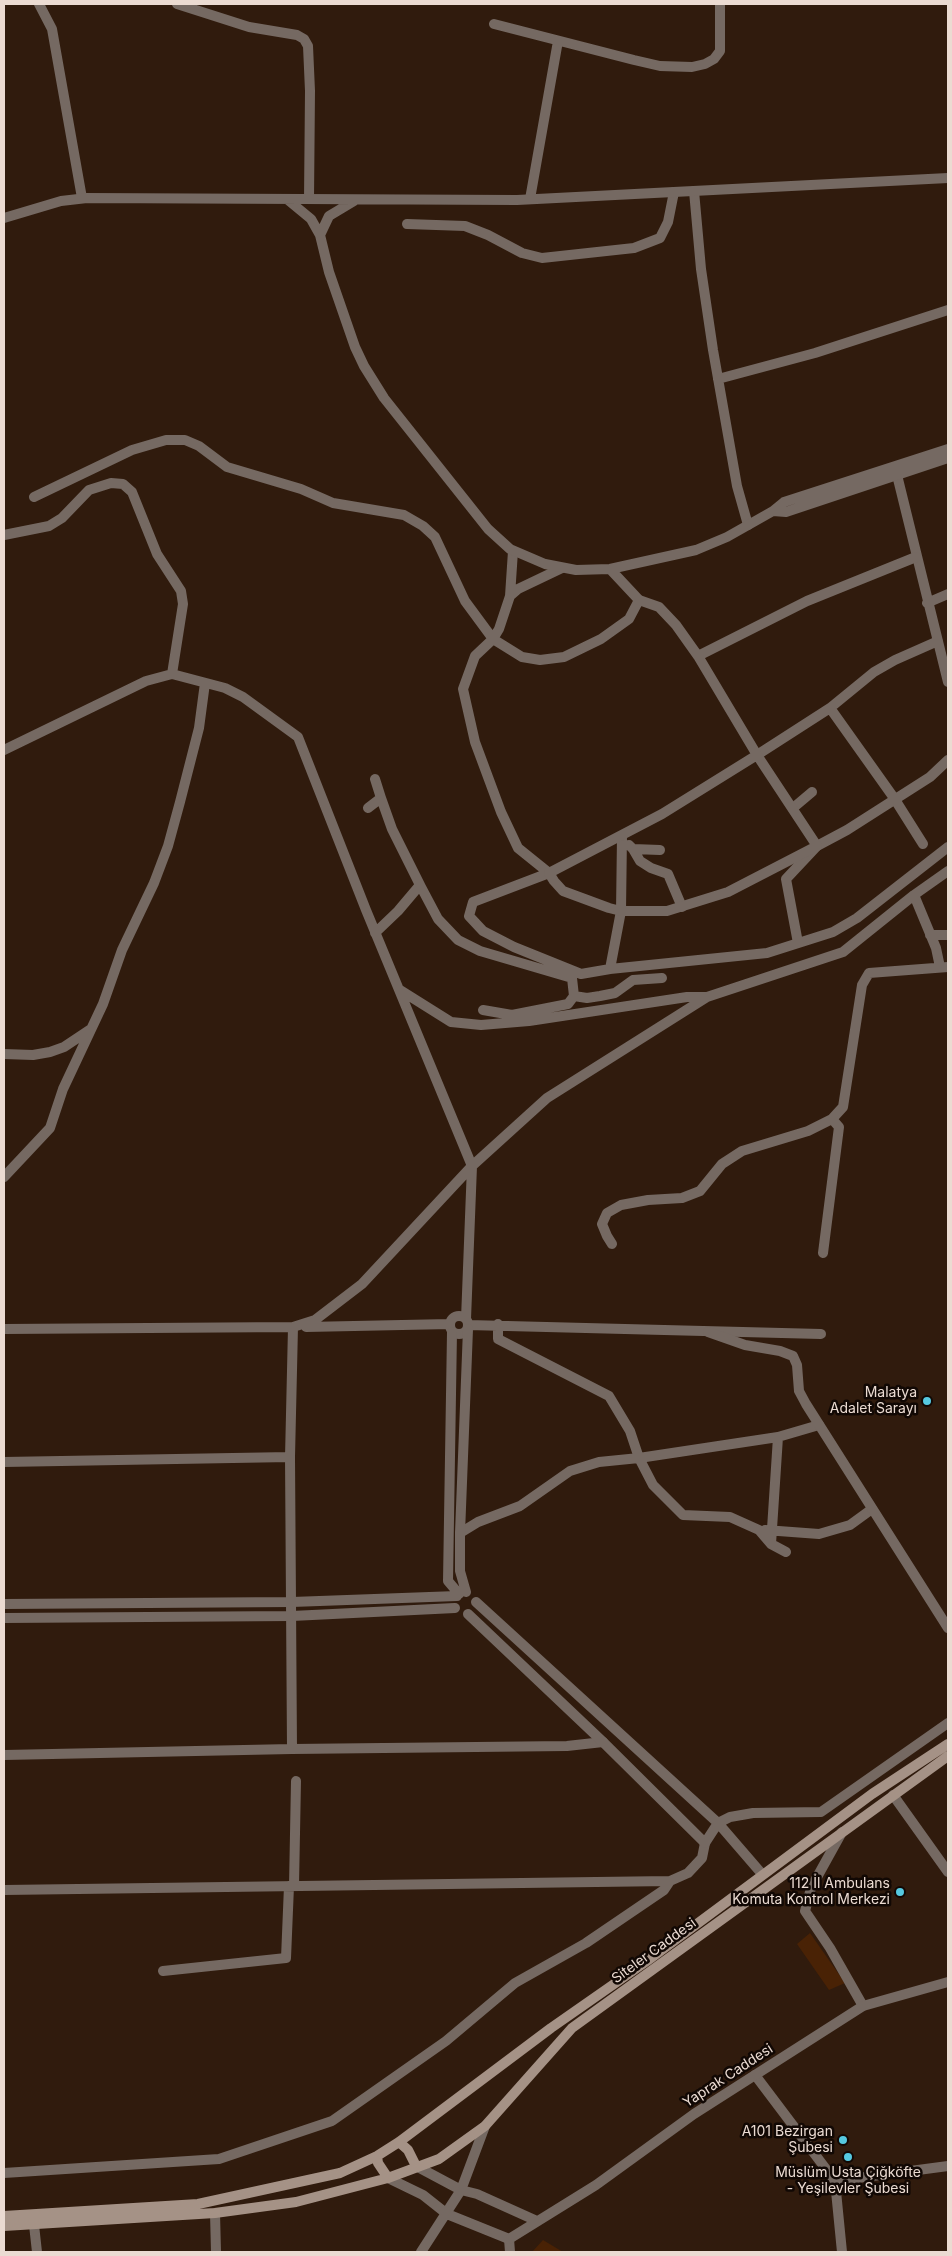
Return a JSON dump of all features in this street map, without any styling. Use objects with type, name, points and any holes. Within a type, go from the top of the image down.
[{"type":"main road","name":"Siteler Caddesi","points":[[34,2219],[198,2204],[333,2175],[377,2156],[399,2142],[550,2028],[648,1962],[762,1874],[872,1794],[948,1744]]},
{"type":"main road","name":"Siteler Caddesi","points":[[34,2219],[215,2213],[296,2202],[388,2178],[439,2159],[485,2126],[572,2028],[843,1830],[948,1756]]},
{"type":"main road","points":[[399,2142],[408,2150],[416,2166]]},
{"type":"main road","points":[[377,2156],[378,2163],[388,2178]]},
{"type":"main road","points":[[4,2216],[34,2219]]},
{"type":"main road","points":[[4,2226],[34,2219]]},
{"type":"street","points":[[39,4],[52,29],[82,198]]},
{"type":"street","points":[[176,4],[249,27],[290,34],[304,39],[308,46],[310,91],[309,200]]},
{"type":"street","points":[[494,24],[660,66],[692,67],[705,64],[714,59],[720,52],[720,4]]},
{"type":"street","points":[[530,199],[558,41]]},
{"type":"street","points":[[4,218],[61,200],[118,196],[288,200],[530,199],[948,178]]},
{"type":"street","points":[[694,191],[701,269],[718,380],[737,486],[748,525]]},
{"type":"street","points":[[407,224],[465,226],[488,235],[522,253],[542,258],[634,248],[660,238],[668,222],[674,192]]},
{"type":"street","points":[[320,235],[329,216],[356,199]]},
{"type":"street","points":[[288,200],[311,219],[320,235],[340,309],[355,347],[374,383],[488,529],[513,551],[545,564],[562,568],[610,569],[696,550],[714,544],[773,512],[784,502],[948,449]]},
{"type":"street","points":[[718,380],[814,353],[948,310]]},
{"type":"street","points":[[34,497],[132,450],[166,440],[185,440],[199,446],[227,467],[301,489],[333,503],[404,515],[423,526],[435,537],[465,601],[493,639],[522,657],[540,660],[564,657],[601,639],[629,619],[639,600]]},
{"type":"street","points":[[773,512],[786,512],[948,458]]},
{"type":"street","points":[[896,475],[948,681]]},
{"type":"street","points":[[4,535],[49,526],[62,518],[89,490],[110,483],[123,484],[132,492],[157,554],[181,591],[183,604],[172,674]]},
{"type":"street","points":[[513,551],[510,596],[499,629],[493,639],[475,656],[462,689],[475,742],[501,812],[518,848],[549,874],[563,891],[608,908],[667,911],[728,892],[847,830],[930,776],[948,760]]},
{"type":"street","points":[[698,656],[807,601],[916,557]]},
{"type":"street","points":[[510,596],[518,589],[562,568]]},
{"type":"street","points":[[610,569],[639,600],[659,607],[676,625],[698,656],[758,755],[818,846]]},
{"type":"street","points":[[927,603],[948,594]]},
{"type":"street","points":[[938,641],[894,660],[874,672],[830,708],[758,755],[622,836],[549,874],[473,902],[469,916],[483,931],[514,947],[581,974],[610,969],[767,953],[833,932],[858,918],[948,847]]},
{"type":"street","points":[[4,750],[146,681],[172,674],[225,688],[243,697],[298,737],[375,933],[472,1166],[460,1533],[460,1594],[454,1602],[455,1608],[462,1614],[468,1614],[475,1608],[476,1602]]},
{"type":"street","points":[[4,1177],[50,1128],[63,1089],[91,1028],[122,950],[154,883],[168,846],[199,728],[205,683]]},
{"type":"street","points":[[830,708],[894,798],[923,844]]},
{"type":"street","points":[[375,779],[392,830],[420,885],[438,918],[458,940],[480,951],[572,978],[574,996],[568,1004],[512,1015],[483,1010]]},
{"type":"street","points":[[793,808],[812,792]]},
{"type":"street","points":[[368,808],[381,798]]},
{"type":"street","points":[[622,836],[640,861],[651,868],[668,874],[682,907]]},
{"type":"street","points":[[610,969],[621,910],[622,836]]},
{"type":"street","points":[[798,943],[786,879],[818,846]]},
{"type":"street","points":[[633,849],[660,850]]},
{"type":"street","points":[[292,1327],[315,1320],[362,1284],[472,1166],[547,1098],[707,997],[844,952],[914,895],[948,871]]},
{"type":"street","points":[[375,933],[398,911],[420,885]]},
{"type":"street","points":[[612,1244],[602,1224],[607,1213],[621,1205],[648,1200],[682,1198],[700,1191],[722,1164],[742,1151],[808,1131],[832,1119],[843,1107],[865,978],[869,974],[944,967],[914,895]]},
{"type":"street","points":[[930,935],[948,935]]},
{"type":"street","points":[[574,996],[587,998],[615,993],[633,980],[662,978]]},
{"type":"street","points":[[400,990],[450,1022],[481,1025],[529,1021],[686,997],[707,997]]},
{"type":"street","points":[[4,1054],[33,1055],[50,1052],[64,1047],[91,1028]]},
{"type":"street","points":[[823,1253],[839,1127],[832,1119]]},
{"type":"street","points":[[460,1594],[448,1581],[451,1328],[455,1317],[461,1316],[467,1324]]},
{"type":"street","points":[[467,1324],[821,1334]]},
{"type":"street","points":[[4,1329],[451,1328],[461,1334],[467,1324]]},
{"type":"street","points":[[498,1324],[498,1339],[609,1396],[630,1431],[639,1458],[653,1485],[683,1515],[730,1517],[759,1530],[818,1534],[850,1525],[872,1509]]},
{"type":"street","points":[[292,1327],[290,1457],[292,1748]]},
{"type":"street","points":[[708,1332],[745,1345],[780,1351],[793,1356],[797,1365],[800,1391],[818,1425],[948,1628]]},
{"type":"street","points":[[460,1533],[478,1522],[520,1506],[570,1471],[598,1462],[639,1458],[778,1437],[818,1425]]},
{"type":"street","points":[[771,1544],[778,1437]]},
{"type":"street","points":[[4,1462],[290,1457]]},
{"type":"street","points":[[759,1530],[771,1544],[786,1552]]},
{"type":"street","points":[[4,1604],[292,1602],[460,1594],[472,1596],[476,1602],[718,1823],[762,1874]]},
{"type":"street","points":[[4,1618],[292,1616],[455,1608]]},
{"type":"street","points":[[468,1614],[604,1742],[706,1843]]},
{"type":"street","points":[[4,1890],[670,1880],[688,1873],[702,1858],[706,1843],[718,1823],[730,1817],[753,1813],[821,1812],[948,1723]]},
{"type":"street","points":[[4,1755],[292,1748],[566,1746],[604,1742]]},
{"type":"street","points":[[162,1970],[286,1958],[296,1781]]},
{"type":"street","points":[[894,1795],[948,1872]]},
{"type":"street","points":[[843,1830],[811,1888],[805,1911],[830,1948],[863,2006]]},
{"type":"street","points":[[4,2173],[219,2159],[332,2121],[446,2042],[515,1983],[594,1937],[664,1890],[670,1880]]},
{"type":"street","name":"Yaprak Caddesi","points":[[509,2239],[596,2186],[694,2114],[863,2006],[948,1982]]},
{"type":"street","points":[[755,2074],[835,2181],[842,2252]]},
{"type":"street","points":[[421,2252],[462,2190],[485,2126]]},
{"type":"street","points":[[416,2166],[462,2190],[477,2194],[537,2221]]},
{"type":"street","points":[[835,2181],[948,2166]]},
{"type":"street","points":[[388,2178],[423,2195],[447,2214],[509,2239],[510,2252]]},
{"type":"street","points":[[215,2213],[216,2252]]},
{"type":"street","points":[[34,2219],[37,2252]]},
{"type":"shaded area","points":[[810,1933],[845,1983],[829,1990],[797,1944]]},
{"type":"shaded area","points":[[543,2240],[563,2252],[532,2252]]},
{"type":"place","name":"Malatya Adalet Sarayı","points":[[927,1401]]},
{"type":"place","name":"112 İl Ambulans Komuta Kontrol Merkezi","points":[[900,1892]]},
{"type":"place","name":"A101 Bezirgan Şubesi","points":[[843,2140]]},
{"type":"place","name":"Müslüm Usta Çiğköfte - Yeşilevler Şubesi","points":[[848,2157]]}]
